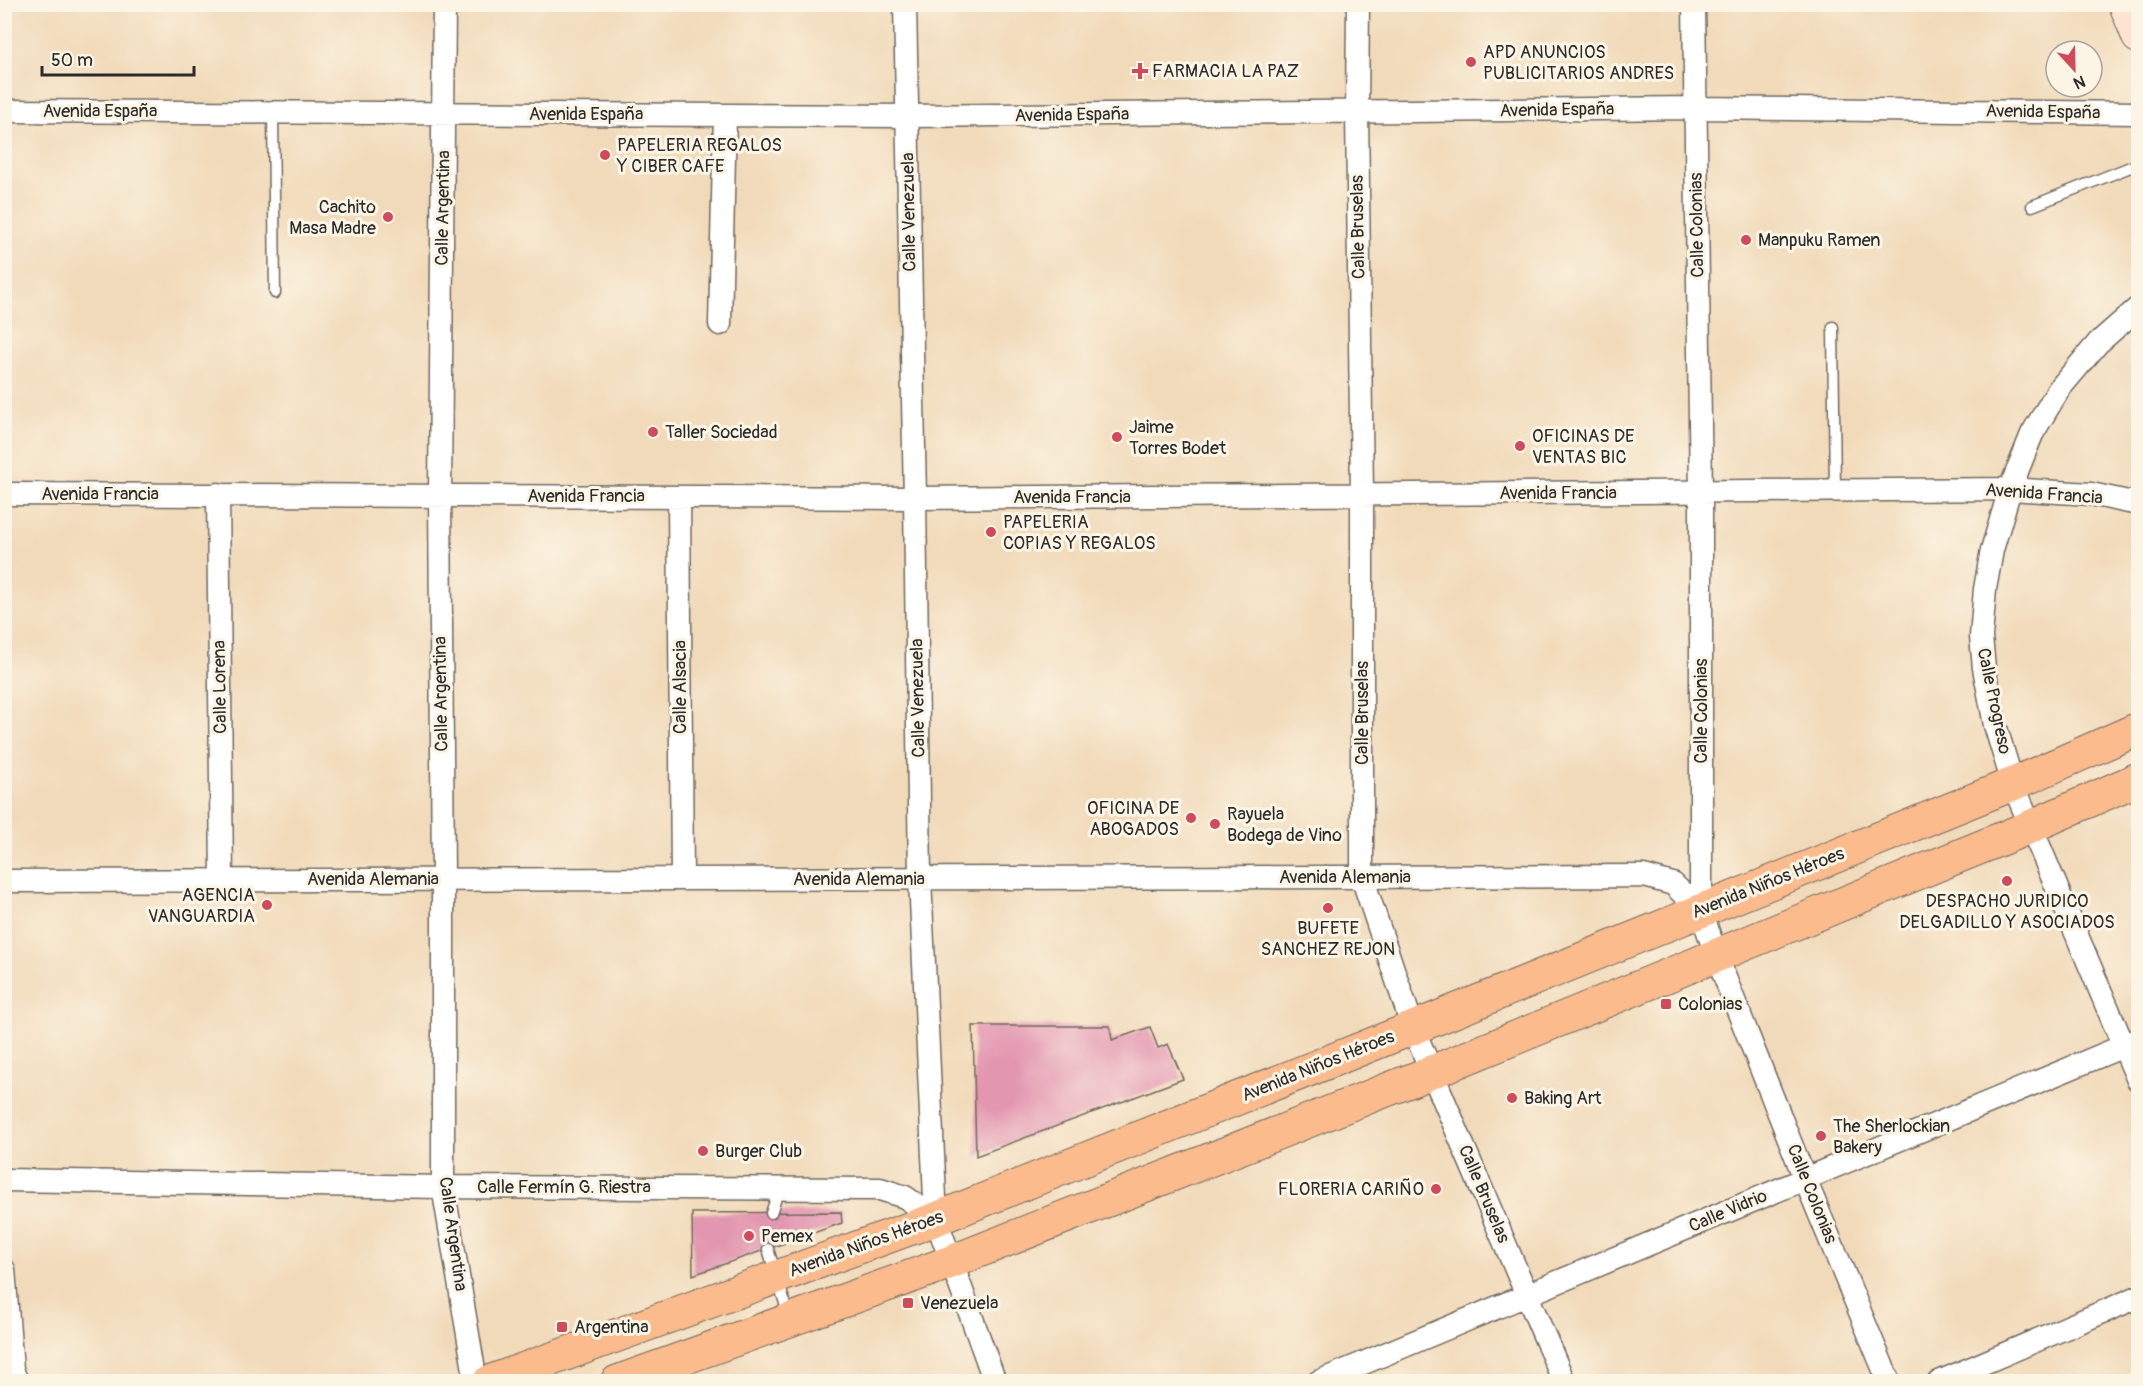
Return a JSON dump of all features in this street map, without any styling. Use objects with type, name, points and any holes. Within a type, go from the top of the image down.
[{"type":"main road","name":"Avenida Niños Héroes","points":[[489,1382],[772,1263],[936,1219],[2013,784],[2139,729]]},
{"type":"main road","points":[[617,1382],[951,1262],[1432,1072],[2030,827],[2139,779]]},
{"type":"street","name":"Calle Argentina","points":[[444,4],[440,495],[443,1187],[476,1382]]},
{"type":"street","name":"Calle Venezuela","points":[[905,4],[920,879],[936,1219],[995,1382]]},
{"type":"street","name":"Calle Bruselas","points":[[1358,4],[1362,877],[1413,1028],[1564,1382]]},
{"type":"street","name":"Calle Colonias","points":[[1694,4],[1701,492],[1701,911],[1716,955],[1805,1179],[1889,1382]]},
{"type":"street","points":[[2125,4],[2139,37]]},
{"type":"street","name":"Avenida España","points":[[4,111],[907,117],[1696,108],[2139,113]]},
{"type":"street","points":[[720,324],[725,115]]},
{"type":"street","name":"Calle Progreso","points":[[2139,308],[2098,342],[2059,389],[2032,434],[2010,489],[1992,550],[1984,589],[1981,637],[1984,668],[1995,725],[2013,784],[2030,827],[2131,1043],[2139,1080]]},
{"type":"street","name":"Avenida Francia","points":[[4,494],[915,498],[2010,489],[2091,494],[2139,504]]},
{"type":"street","name":"Calle Lorena","points":[[218,494],[222,880]]},
{"type":"street","name":"Calle Alsacia","points":[[679,497],[682,878]]},
{"type":"street","name":"Avenida Alemania","points":[[4,881],[1644,876],[1673,884],[1701,911]]},
{"type":"street","name":"Calle Vidrio","points":[[1318,1382],[2131,1043]]},
{"type":"street","name":"Calle Fermín G. Riestra","points":[[4,1180],[443,1187],[880,1189],[905,1197],[936,1219]]},
{"type":"street","points":[[4,1270],[11,1374]]},
{"type":"street","points":[[1939,1382],[2139,1297]]},
{"type":"lane","points":[[273,112],[275,293]]},
{"type":"lane","points":[[2032,206],[2139,164]]},
{"type":"lane","points":[[1833,327],[1835,491]]},
{"type":"lane","points":[[771,1212],[779,1189]]},
{"type":"lane","points":[[772,1263],[790,1319]]},
{"type":"building","points":[[973,1026],[1110,1026],[1112,1040],[1150,1027],[1158,1048],[1168,1044],[1183,1079],[976,1156]]},
{"type":"building","name":"Pemex","points":[[841,1212],[842,1223],[693,1275],[692,1213]]},
{"type":"place","name":"APD ANUNCIOS PUBLICITARIOS ANDRES","points":[[1471,62]]},
{"type":"place","name":"FARMACIA LA PAZ","points":[[1140,71]]},
{"type":"place","name":"PAPELERIA REGALOS Y CIBER CAFE","points":[[605,155]]},
{"type":"place","name":"Cachito Masa Madre","points":[[388,217]]},
{"type":"place","name":"Manpuku Ramen","points":[[1746,240]]},
{"type":"place","name":"Taller Sociedad","points":[[653,432]]},
{"type":"place","name":"Jaime Torres Bodet","points":[[1117,437]]},
{"type":"place","name":"OFICINAS DE VENTAS BIC","points":[[1520,446]]},
{"type":"place","name":"PAPELERIA COPIAS Y REGALOS","points":[[991,532]]},
{"type":"place","name":"OFICINA DE ABOGADOS","points":[[1191,818]]},
{"type":"place","name":"Rayuela Bodega de Vino","points":[[1215,824]]},
{"type":"place","name":"DESPACHO JURIDICO DELGADILLO Y ASOCIADOS","points":[[2007,881]]},
{"type":"place","name":"AGENCIA VANGUARDIA","points":[[267,905]]},
{"type":"place","name":"BUFETE SANCHEZ REJON","points":[[1328,908]]},
{"type":"place","name":"Colonias","points":[[1666,1004]]},
{"type":"place","name":"Baking Art","points":[[1512,1098]]},
{"type":"place","name":"The Sherlockian Bakery","points":[[1821,1136]]},
{"type":"place","name":"Burger Club","points":[[703,1151]]},
{"type":"place","name":"FLORERIA CARIÑO","points":[[1436,1189]]},
{"type":"place","name":"Pemex","points":[[749,1236]]},
{"type":"place","name":"Venezuela","points":[[908,1303]]},
{"type":"place","name":"Argentina","points":[[562,1327]]}]
